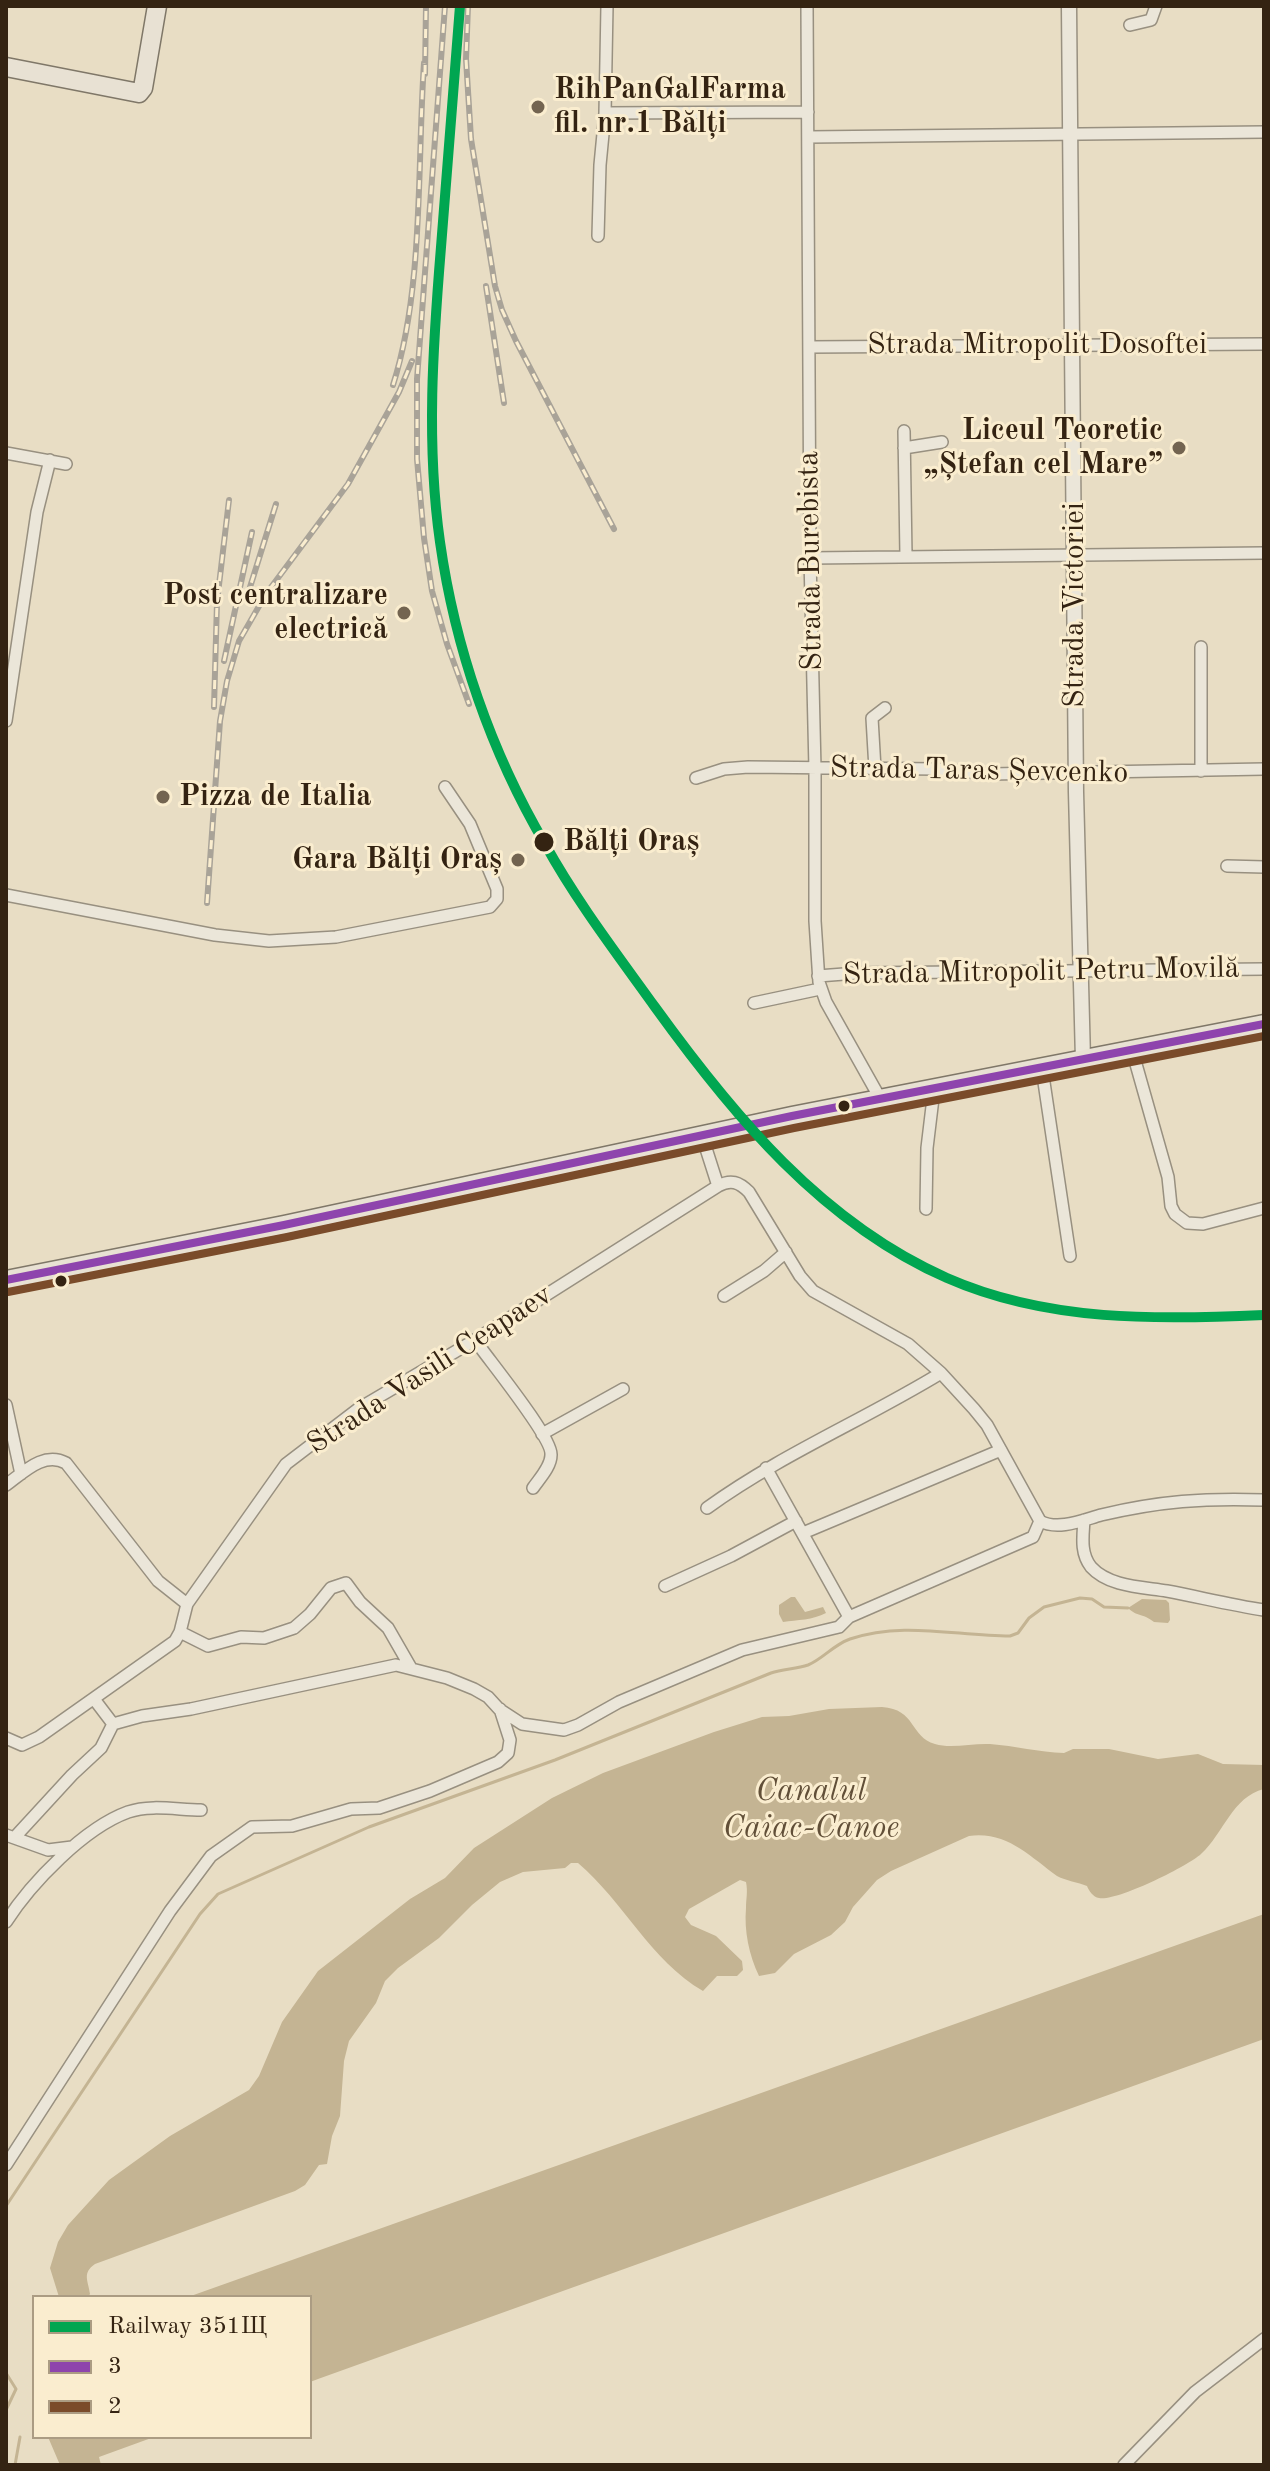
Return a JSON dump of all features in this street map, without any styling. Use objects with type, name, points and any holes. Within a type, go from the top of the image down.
[{"type":"main road","points":[[6,67],[139,93],[143,88],[157,6]]},
{"type":"main road","points":[[6,1280],[284,1225],[792,1116],[1264,1024]]},
{"type":"street","points":[[598,236],[607,6]]},
{"type":"street","name":"Strada Burebista","points":[[807,6],[810,558],[815,921],[819,982],[835,1021],[881,1100]]},
{"type":"street","name":"Strada Victoriei","points":[[1069,6],[1076,774],[1083,1060]]},
{"type":"street","points":[[1130,25],[1151,20],[1156,6]]},
{"type":"street","points":[[605,113],[808,112]]},
{"type":"street","points":[[809,137],[1264,132]]},
{"type":"street","name":"Strada Mitropolit Dosoftei","points":[[809,347],[1264,344]]},
{"type":"street","points":[[904,431],[906,556]]},
{"type":"street","points":[[904,448],[942,442]]},
{"type":"street","points":[[6,453],[66,464]]},
{"type":"street","points":[[6,721],[37,512],[50,460]]},
{"type":"street","points":[[810,558],[1264,553]]},
{"type":"street","points":[[1201,647],[1201,771]]},
{"type":"street","points":[[875,769],[872,718],[885,708]]},
{"type":"street","name":"Strada Taras Șevcenko","points":[[696,778],[734,767],[937,769],[991,774],[1264,769]]},
{"type":"street","points":[[6,895],[215,935],[269,941],[336,937],[490,907],[497,899],[497,889],[470,824],[445,787]]},
{"type":"street","points":[[1227,866],[1264,867]]},
{"type":"street","name":"Strada Mitropolit Petru Movilă","points":[[754,1003],[819,982],[1080,971],[1264,969]]},
{"type":"street","points":[[1132,1050],[1168,1177],[1171,1206],[1175,1214],[1187,1223],[1203,1224],[1264,1208]]},
{"type":"street","points":[[1042,1069],[1070,1256]]},
{"type":"street","points":[[926,1209],[927,1148],[934,1090]]},
{"type":"street","points":[[709,1134],[718,1186],[735,1182],[745,1187],[800,1276],[816,1295],[908,1344],[941,1373],[987,1425],[1040,1521],[1058,1525],[1147,1504],[1181,1500],[1264,1500]]},
{"type":"street","name":"Strada Vasili Ceapaev","points":[[180,1632],[187,1604],[286,1464],[358,1409],[475,1340],[718,1186]]},
{"type":"street","points":[[724,1296],[752,1280],[786,1252]]},
{"type":"street","points":[[475,1340],[551,1450],[551,1458],[533,1488]]},
{"type":"street","points":[[707,1508],[766,1468],[859,1421],[941,1373]]},
{"type":"street","points":[[542,1434],[623,1389]]},
{"type":"street","points":[[6,1405],[21,1474]]},
{"type":"street","points":[[803,1533],[1001,1450]]},
{"type":"street","points":[[6,1485],[45,1459],[54,1458],[66,1463],[158,1581],[187,1604]]},
{"type":"street","points":[[766,1468],[849,1617]]},
{"type":"street","points":[[1084,1520],[1084,1553],[1093,1569],[1109,1579],[1132,1587],[1264,1610]]},
{"type":"street","points":[[665,1586],[731,1556],[796,1521]]},
{"type":"street","points":[[113,1724],[403,1665],[447,1678],[488,1697],[499,1709],[522,1724],[564,1730],[742,1650],[839,1627],[849,1617],[1033,1537],[1040,1521]]},
{"type":"street","points":[[6,1738],[15,1744],[31,1742],[164,1651],[180,1632],[208,1646],[241,1637],[264,1638],[299,1624],[324,1594],[343,1583],[348,1584],[360,1602],[388,1628],[412,1669]]},
{"type":"street","points":[[94,1699],[113,1724]]},
{"type":"street","points":[[6,2165],[170,1911],[211,1856],[252,1827],[292,1826],[351,1809],[379,1808],[430,1791],[498,1762],[508,1753],[510,1740],[499,1709]]},
{"type":"street","points":[[76,1846],[48,1850],[10,1836],[101,1748],[113,1724]]},
{"type":"street","points":[[6,1922],[56,1861],[112,1820],[129,1811],[163,1808],[201,1810]]},
{"type":"street","points":[[1124,2465],[1195,2392],[1264,2339]]},
{"type":"water","points":[[795,1597],[805,1612],[823,1607],[826,1613],[783,1622],[779,1605]]},
{"type":"water","points":[[1142,1599],[1166,1600],[1169,1603],[1168,1623],[1154,1622],[1128,1608]]},
{"type":"water","name":"Canalul Caiac-Canoe","points":[[829,1709],[893,1709],[907,1718],[921,1736],[941,1745],[990,1744],[1064,1753],[1073,1749],[1109,1749],[1158,1759],[1198,1754],[1223,1764],[1264,1765],[1264,1789],[1253,1793],[1236,1808],[1209,1846],[1194,1860],[1152,1882],[1108,1898],[1097,1897],[1087,1886],[1057,1876],[1006,1841],[983,1835],[969,1836],[877,1880],[831,1935],[794,1954],[775,1973],[759,1976],[747,1934],[746,1882],[740,1880],[689,1909],[685,1917],[691,1925],[716,1936],[742,1961],[743,1970],[737,1976],[717,1976],[703,1991],[684,1978],[652,1947],[578,1863],[571,1863],[565,1868],[523,1872],[500,1882],[439,1938],[385,1981],[376,2003],[349,2041],[344,2061],[340,2116],[332,2136],[327,2164],[319,2165],[305,2185],[95,2264],[87,2274],[89,2295],[58,2295],[50,2268],[58,2242],[68,2225],[109,2180],[170,2136],[249,2090],[259,2076],[282,2022],[318,1971],[410,1899],[445,1878],[474,1848],[552,1798],[603,1773],[762,1717]]},
{"type":"water","points":[[1264,1914],[1264,2039],[312,2381],[312,2295],[194,2295]]},
{"type":"water","points":[[49,2439],[148,2439],[99,2457],[101,2465],[60,2465]]},
{"type":"waterway","points":[[6,2206],[200,1914],[218,1894],[369,1827],[555,1760],[771,1673],[808,1665],[850,1639],[910,1630],[1010,1636],[1018,1633],[1029,1618],[1044,1607],[1080,1598],[1092,1599],[1104,1607],[1128,1608]]},
{"type":"waterway","points":[[6,2373],[16,2389],[6,2410]]},
{"type":"waterway","points":[[15,2465],[20,2437]]},
{"type":"railway","points":[[425,74],[426,6]]},
{"type":"railway","points":[[445,6],[417,379],[417,459],[432,591],[469,704]]},
{"type":"railway","points":[[468,6],[466,59],[471,139],[495,286],[516,341],[614,529]]},
{"type":"railway","points":[[393,385],[403,347],[415,267],[424,63]]},
{"type":"railway","points":[[486,286],[504,403]]},
{"type":"railway","points":[[207,903],[220,721],[227,681],[239,641],[266,594],[348,484],[399,392],[412,361]]},
{"type":"railway","points":[[214,707],[217,602],[229,500]]},
{"type":"railway","points":[[246,600],[276,504]]},
{"type":"railway","points":[[224,661],[252,532]]},
{"type":"rail line","name":"351Щ","points":[[460,6],[433,358],[433,468],[440,542],[455,621],[478,698],[508,773],[557,865],[655,1007],[749,1126],[820,1197],[902,1255],[947,1278],[985,1292],[1063,1310],[1143,1317],[1264,1315]]},
{"type":"transit line","name":"3","points":[[6,1280],[284,1225],[792,1116],[1264,1024]]},
{"type":"transit line","name":"2","points":[[8,1292],[287,1237],[794,1128],[1264,1036]]},
{"type":"place","name":"RihPanGalFarma fil. nr.1 Bălți","points":[[538,107]]},
{"type":"place","name":"Liceul Teoretic „Ștefan cel Mare”","points":[[1179,448]]},
{"type":"place","name":"Post centralizare electrică","points":[[404,613]]},
{"type":"place","name":"Pizza de Italia","points":[[163,797]]},
{"type":"place","name":"Bălți Oraș","points":[[544,842]]},
{"type":"place","name":"Gara Bălți Oraș","points":[[518,860]]}]
